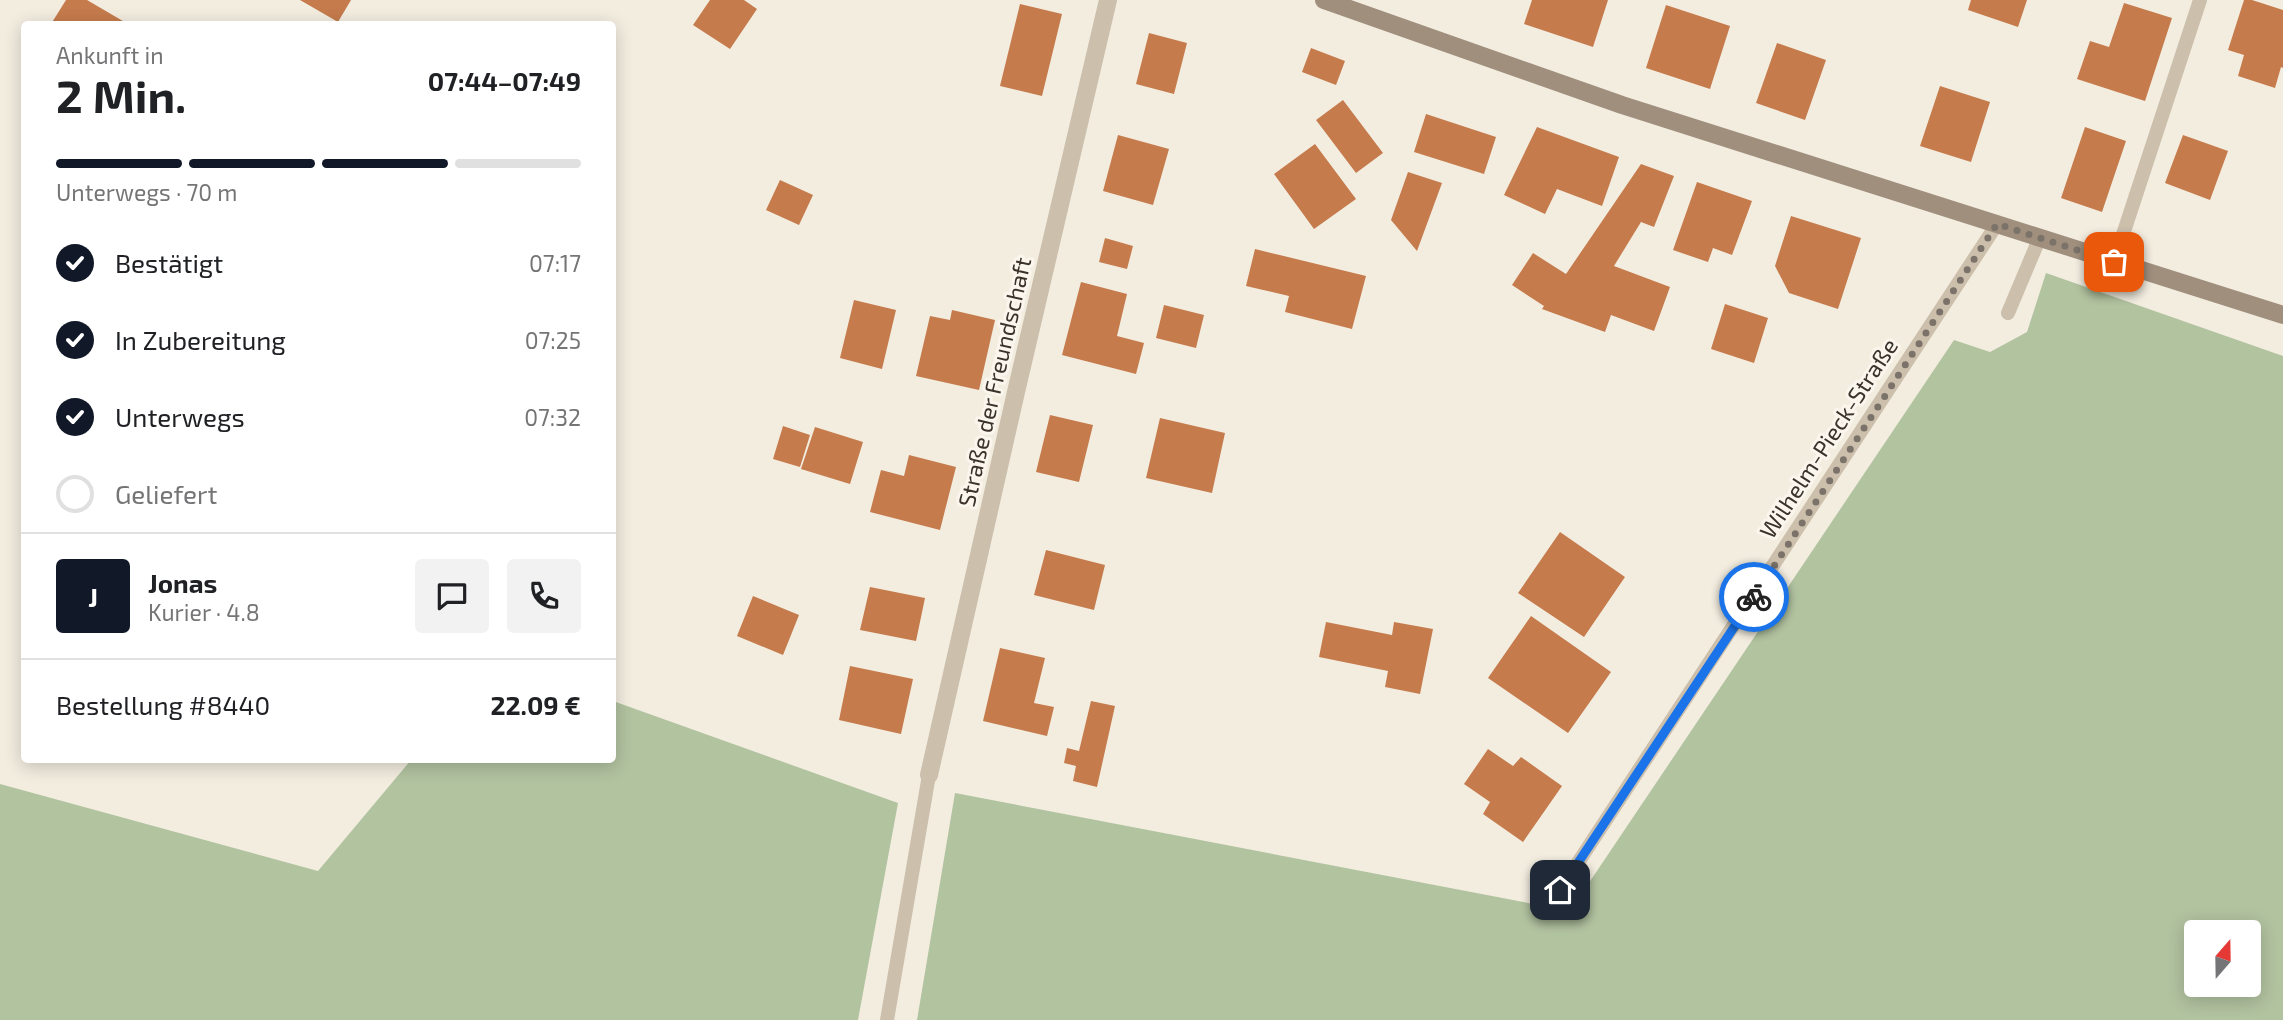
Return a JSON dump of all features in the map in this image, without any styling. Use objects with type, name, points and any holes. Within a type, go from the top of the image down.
[{"type":"street","name":"Straße der Freundschaft","points":[[929,775],[1108,0]]},
{"type":"street","points":[[1324,0],[1622,105],[2283,315]]},
{"type":"lane","points":[[2114,262],[2200,0]]},
{"type":"lane","name":"Wilhelm-Pieck-Straße","points":[[1560,890],[1997,224]]},
{"type":"lane","points":[[2008,313],[2040,237]]},
{"type":"lane","points":[[887,1020],[929,775]]},
{"type":"green space","points":[[2046,273],[2283,356],[2283,1020],[917,1020],[955,793],[1570,911],[1954,340],[1990,352],[2027,332]]},
{"type":"green space","points":[[616,702],[898,803],[858,1020],[0,1020],[0,784],[318,871],[408,763],[616,763]]},
{"type":"building","points":[[66,0],[87,0],[123,21],[53,21]]},
{"type":"building","points":[[300,0],[351,0],[336,21]]},
{"type":"building","points":[[710,0],[744,0],[757,9],[730,49],[693,25]]},
{"type":"building","points":[[1532,0],[1608,0],[1593,47],[1524,24]]},
{"type":"building","points":[[1971,0],[2027,0],[2018,27],[1968,10]]},
{"type":"building","points":[[2244,0],[2283,10],[2283,68],[2281,67],[2275,88],[2238,76],[2244,55],[2228,50]]},
{"type":"building","points":[[2124,3],[2172,18],[2145,101],[2077,79],[2090,41],[2109,47]]},
{"type":"building","points":[[1020,4],[1062,14],[1042,96],[1000,86]]},
{"type":"building","points":[[1666,5],[1730,26],[1710,89],[1646,68]]},
{"type":"building","points":[[1149,33],[1187,43],[1174,94],[1136,84]]},
{"type":"building","points":[[1777,43],[1826,60],[1805,120],[1756,103]]},
{"type":"building","points":[[1311,48],[1345,61],[1336,85],[1302,72]]},
{"type":"building","points":[[1940,86],[1990,102],[1971,162],[1920,146]]},
{"type":"building","points":[[1343,100],[1383,153],[1356,173],[1316,120]]},
{"type":"building","points":[[1426,114],[1496,137],[1484,174],[1414,152]]},
{"type":"building","points":[[1537,127],[1619,157],[1602,206],[1557,189],[1545,214],[1504,195]]},
{"type":"building","points":[[2085,127],[2126,141],[2102,212],[2061,198]]},
{"type":"building","points":[[1118,135],[1169,149],[1153,205],[1103,191]]},
{"type":"building","points":[[2183,135],[2228,151],[2210,200],[2165,183]]},
{"type":"building","points":[[1315,144],[1356,199],[1314,229],[1274,174]]},
{"type":"building","points":[[1641,164],[1674,176],[1654,227],[1641,222],[1614,266],[1670,287],[1654,331],[1611,315],[1605,332],[1542,309],[1544,306],[1512,285],[1533,253],[1566,274]]},
{"type":"building","points":[[1408,172],[1442,183],[1417,251],[1391,220]]},
{"type":"building","points":[[780,180],[813,195],[799,225],[766,210]]},
{"type":"building","points":[[1697,182],[1752,201],[1732,255],[1713,248],[1708,262],[1673,250]]},
{"type":"building","points":[[1791,216],[1861,238],[1838,309],[1789,293],[1775,266]]},
{"type":"building","points":[[1105,238],[1133,246],[1127,269],[1099,262]]},
{"type":"building","points":[[1255,249],[1366,276],[1352,329],[1285,312],[1289,296],[1246,286]]},
{"type":"building","points":[[1081,282],[1127,294],[1117,336],[1144,343],[1136,374],[1062,355]]},
{"type":"building","points":[[854,300],[896,310],[882,369],[840,358]]},
{"type":"building","points":[[1725,304],[1768,318],[1754,363],[1711,349]]},
{"type":"building","points":[[1164,305],[1204,315],[1196,348],[1156,338]]},
{"type":"building","points":[[952,310],[995,320],[979,390],[916,376],[930,316],[950,320]]},
{"type":"building","points":[[1050,415],[1093,425],[1079,482],[1036,472]]},
{"type":"building","points":[[1160,418],[1225,433],[1212,493],[1146,478]]},
{"type":"building","points":[[783,426],[810,435],[800,467],[773,459]]},
{"type":"building","points":[[815,427],[863,442],[850,484],[801,469]]},
{"type":"building","points":[[909,455],[956,467],[940,530],[870,512],[881,470],[904,476]]},
{"type":"building","points":[[1560,532],[1625,577],[1584,637],[1518,593]]},
{"type":"building","points":[[1046,550],[1105,565],[1094,610],[1034,595]]},
{"type":"building","points":[[870,587],[925,598],[916,641],[860,630]]},
{"type":"building","points":[[753,596],[799,615],[783,655],[737,636]]},
{"type":"building","points":[[1531,616],[1611,672],[1568,733],[1488,678]]},
{"type":"building","points":[[1326,622],[1392,635],[1394,622],[1433,629],[1420,694],[1385,687],[1388,671],[1319,657]]},
{"type":"building","points":[[1000,648],[1045,658],[1034,703],[1054,707],[1047,736],[983,721]]},
{"type":"building","points":[[850,666],[913,679],[901,734],[839,720]]},
{"type":"building","points":[[1091,701],[1115,706],[1097,787],[1073,781],[1076,766],[1064,763],[1067,748],[1079,751]]},
{"type":"building","points":[[1488,749],[1513,766],[1521,757],[1562,786],[1523,842],[1483,814],[1490,802],[1464,784]]},
{"type":"way so far","points":[[1754,597],[1997,224],[2114,262]]},
{"type":"route","points":[[1560,890],[1754,597]]}]
